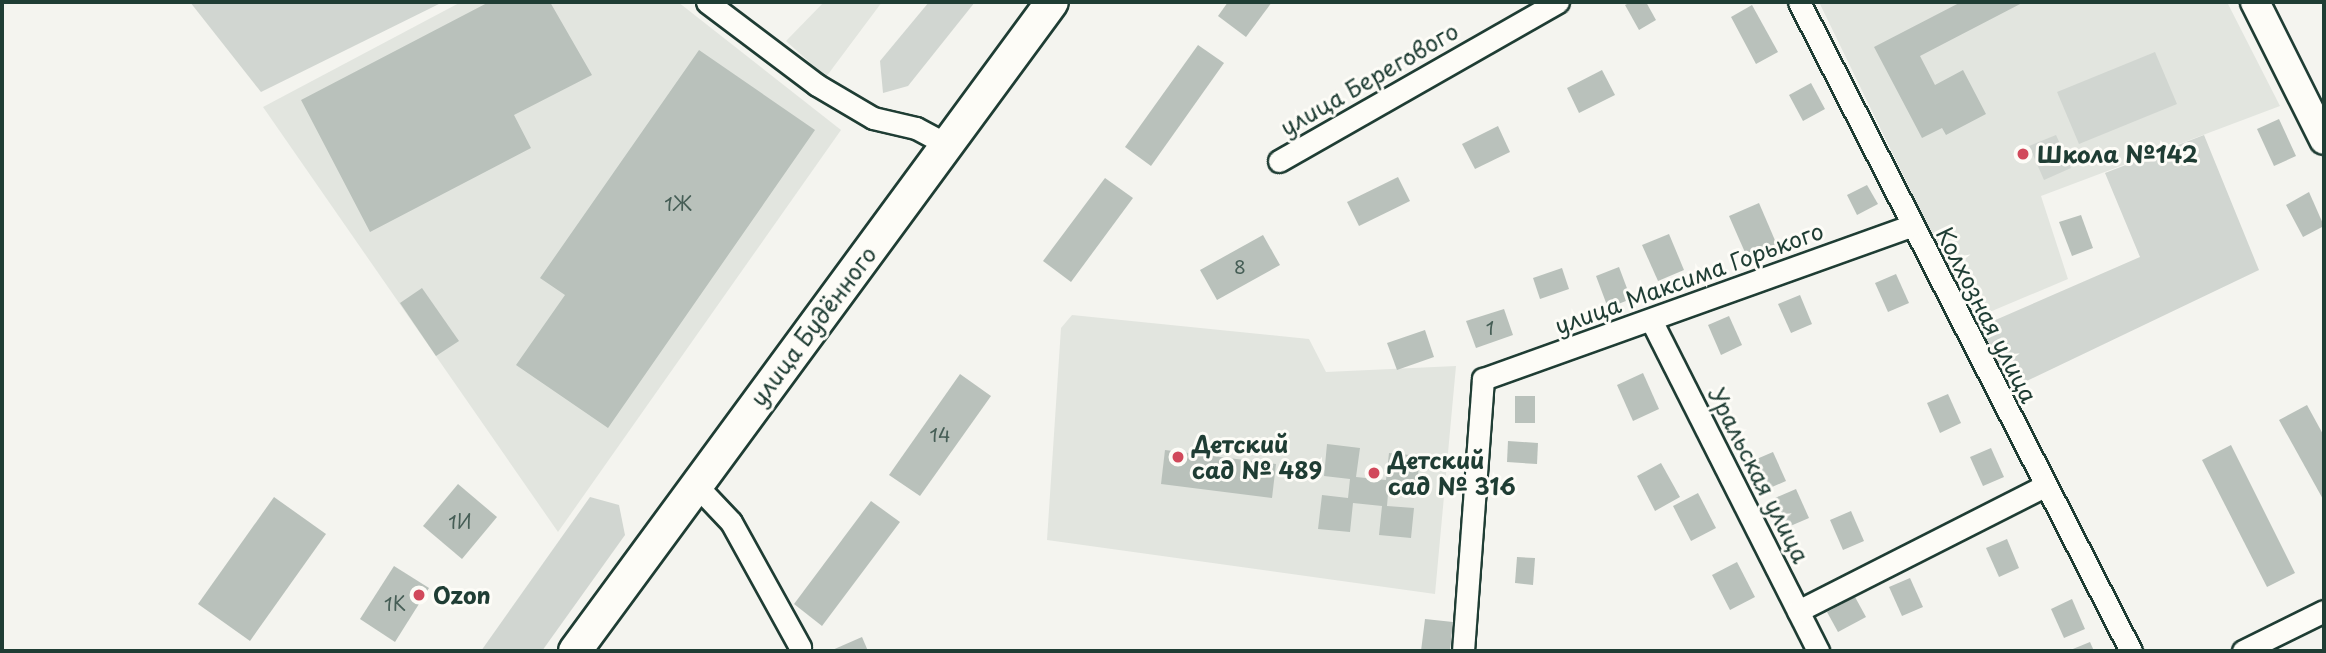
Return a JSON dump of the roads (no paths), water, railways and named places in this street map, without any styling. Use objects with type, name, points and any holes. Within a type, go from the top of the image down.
[{"type":"main road","name":"улица Будённого","points":[[575,651],[695,484],[1052,2]]},
{"type":"street","points":[[707,2],[817,85],[873,118],[916,128],[948,145]]},
{"type":"street","name":"улица Берегового","points":[[1279,161],[1558,2]]},
{"type":"street","name":"Колхозная улица","points":[[1799,2],[2044,486],[2131,651]]},
{"type":"street","points":[[2255,2],[2324,140]]},
{"type":"street","name":"улица Максима Горького","points":[[1463,651],[1483,379],[1652,322],[1912,225]]},
{"type":"street","name":"Уральская улица","points":[[1652,322],[1818,651]]},
{"type":"street","points":[[695,484],[731,522],[800,647]]},
{"type":"street","points":[[1798,611],[2044,486]]},
{"type":"street","points":[[2243,651],[2324,611]]},
{"type":"place","name":"Школа №142","points":[[2023,154]]},
{"type":"place","name":"Детский сад № 489","points":[[1178,457]]},
{"type":"place","name":"Детский сад № 316","points":[[1374,473]]},
{"type":"place","name":"Ozon","points":[[419,595]]}]
